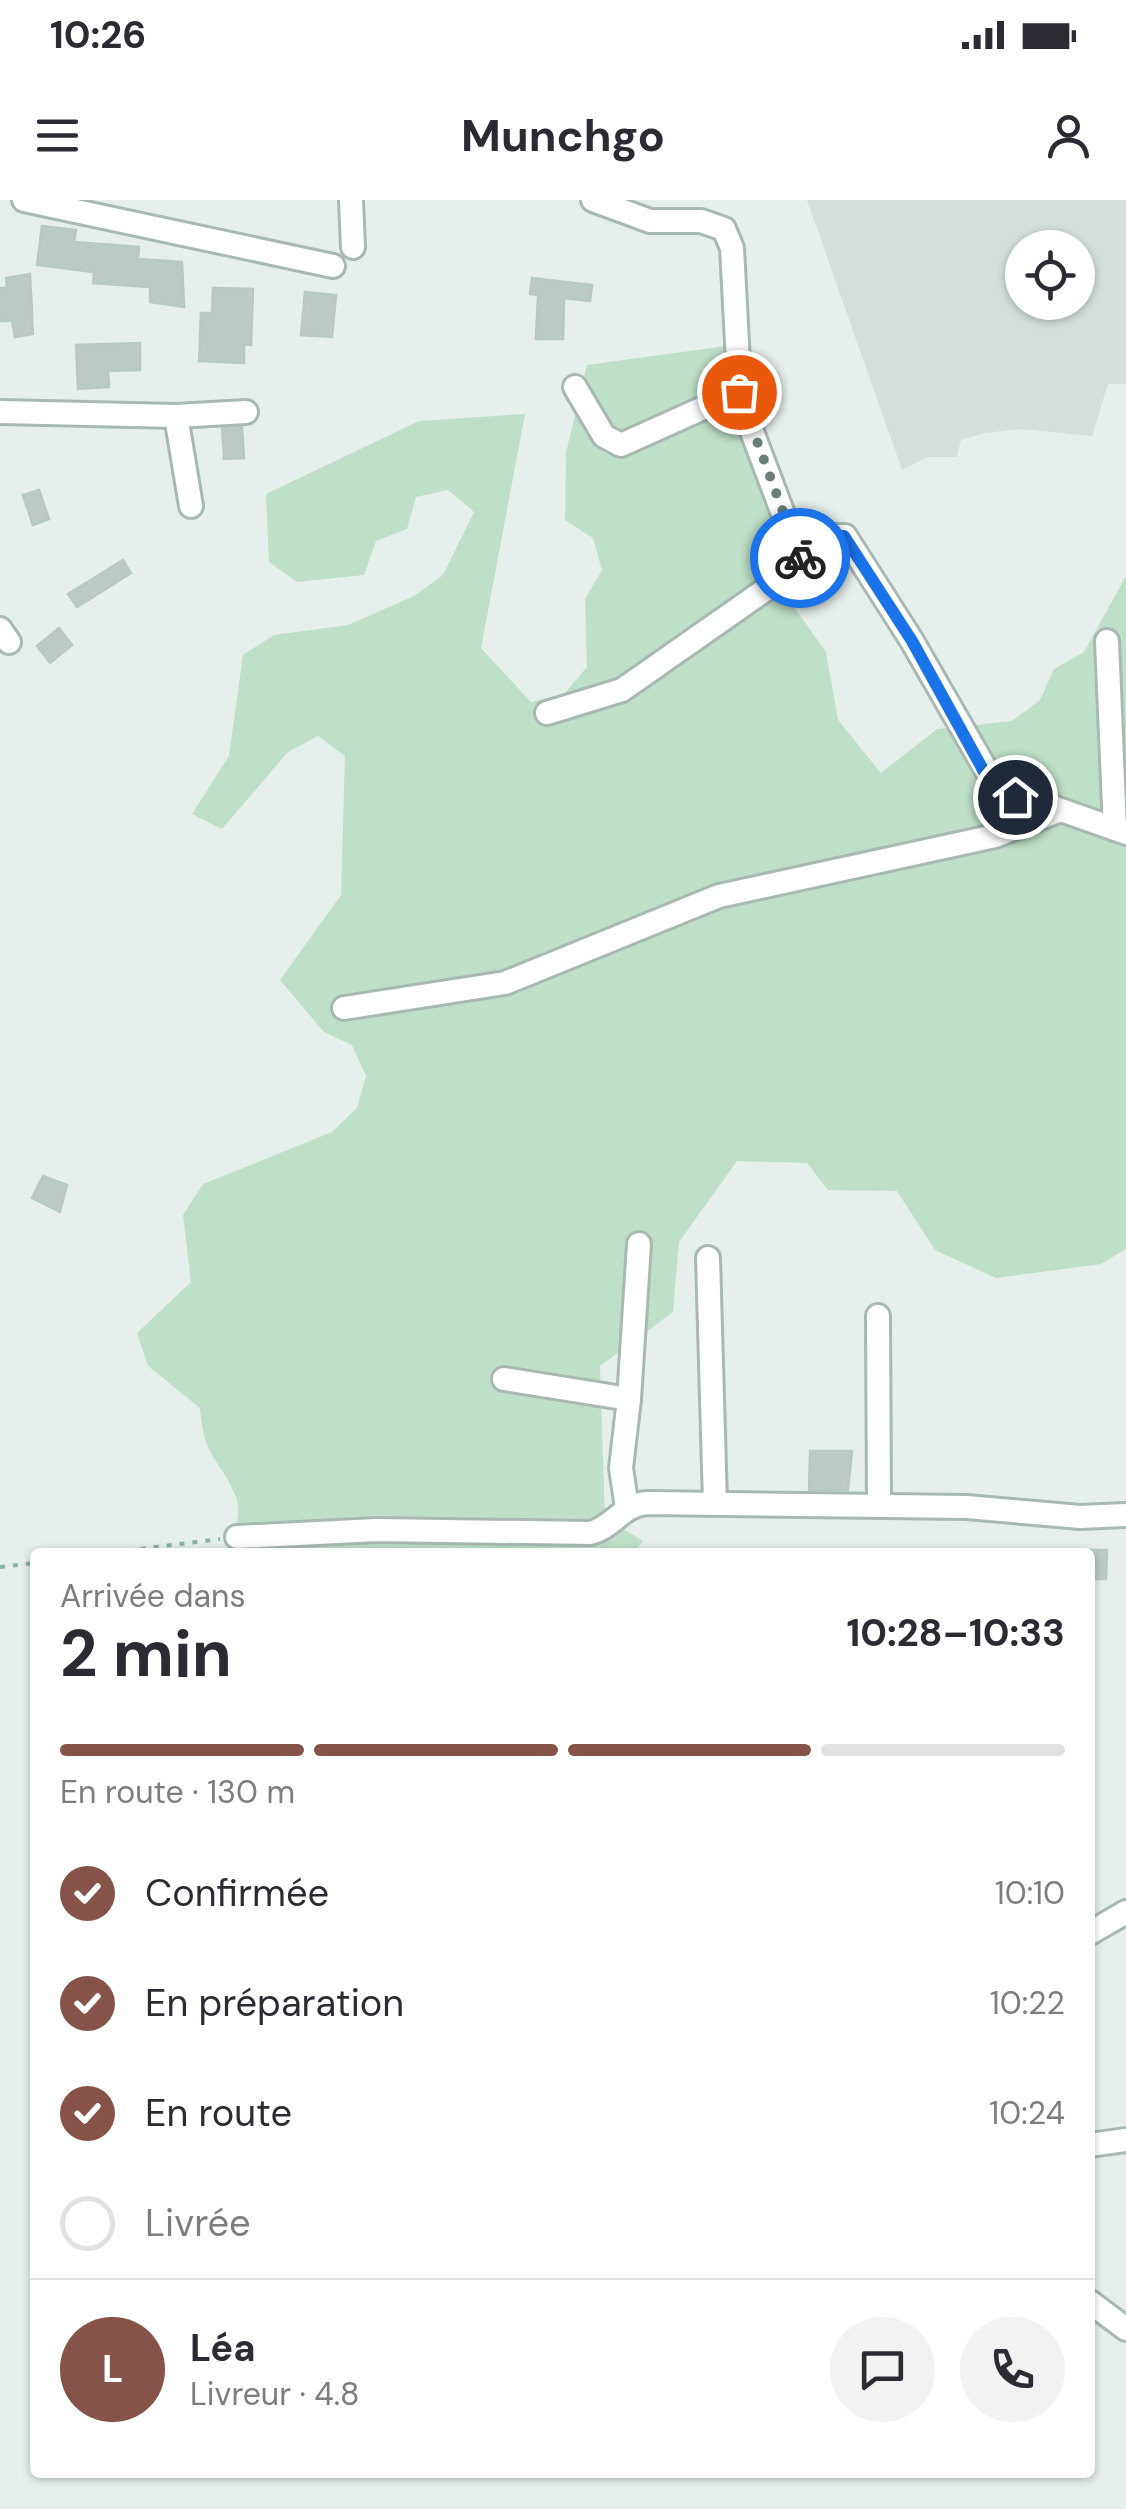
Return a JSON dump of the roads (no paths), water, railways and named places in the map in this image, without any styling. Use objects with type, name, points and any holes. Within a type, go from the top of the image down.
[{"type":"street","points":[[24,200],[333,266]]},
{"type":"street","points":[[351,200],[353,247]]},
{"type":"street","points":[[593,200],[650,221],[700,220],[724,230],[732,248],[739,392],[802,564]]},
{"type":"street","points":[[575,387],[604,436],[621,445],[739,392]]},
{"type":"street","points":[[0,412],[176,416],[246,412]]},
{"type":"street","points":[[176,416],[191,506]]},
{"type":"street","points":[[547,714],[622,690],[802,564],[828,536],[844,536],[912,641],[987,777],[1015,797],[1121,831],[1107,642]]},
{"type":"street","points":[[344,1008],[505,984],[719,896],[996,836],[1058,811]]},
{"type":"street","points":[[627,1508],[621,1468],[639,1244]]},
{"type":"street","points":[[708,1258],[714,1503]]},
{"type":"street","points":[[878,1316],[879,1506]]},
{"type":"street","points":[[504,1379],[629,1399]]},
{"type":"street","points":[[237,1537],[376,1530],[590,1534],[638,1504],[967,1507],[1080,1517],[1126,1515]]},
{"type":"street","points":[[1095,1930],[1126,1912]]},
{"type":"street","points":[[1095,2144],[1126,2140]]},
{"type":"street","points":[[1095,2306],[1126,2329]]}]
